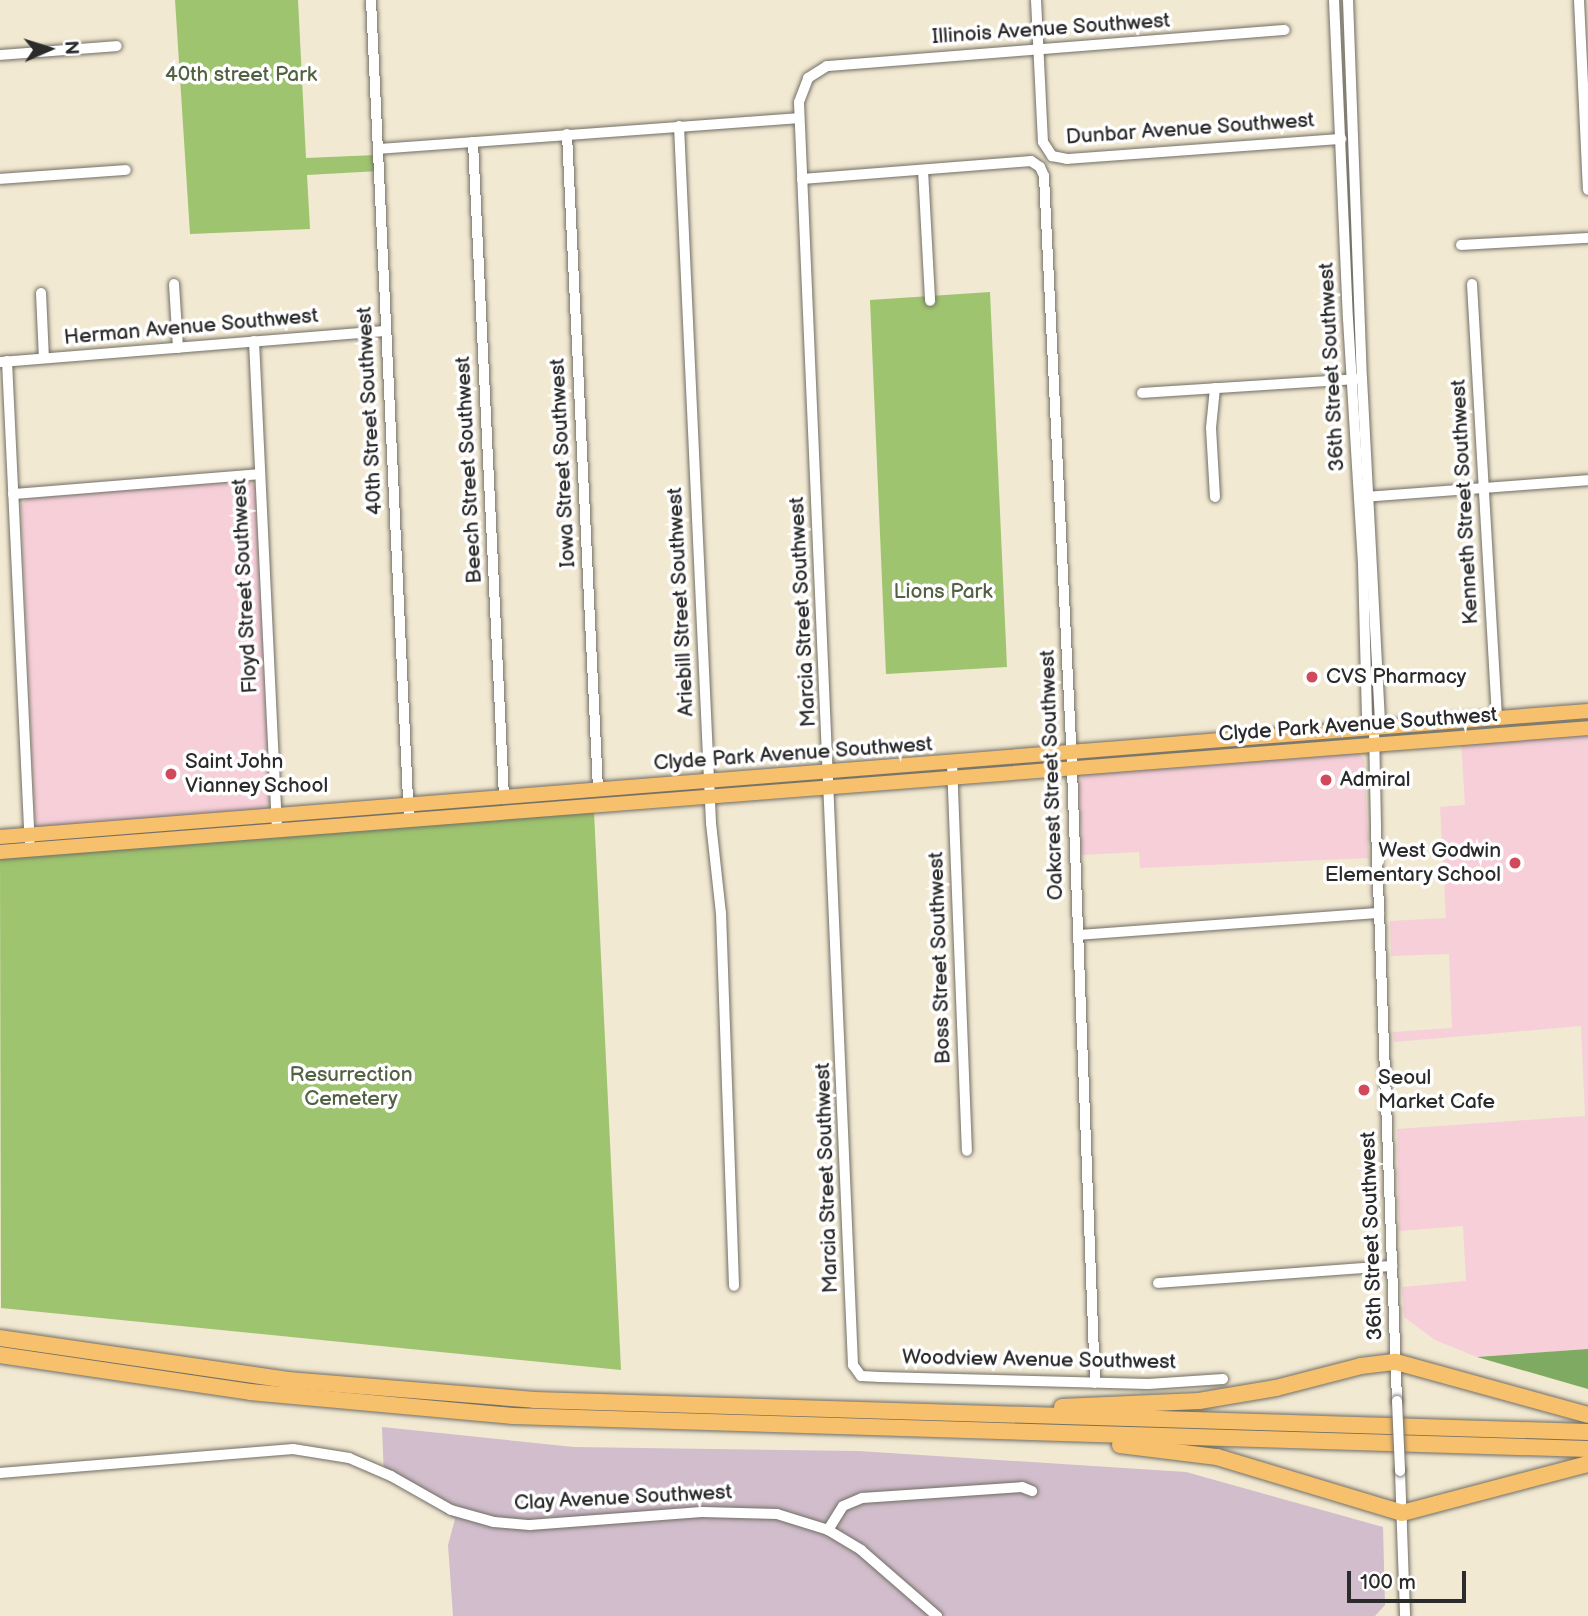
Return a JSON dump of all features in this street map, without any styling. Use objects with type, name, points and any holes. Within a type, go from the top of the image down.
[{"type":"highway","points":[[0,1336],[199,1369],[408,1392],[534,1401],[1588,1432]]},
{"type":"highway","points":[[0,1355],[250,1392],[466,1413],[617,1422],[1588,1449]]},
{"type":"highway","points":[[0,1362],[91,1370]]},
{"type":"highway","points":[[959,1414],[1199,1401],[1276,1388],[1361,1366],[1396,1362],[1588,1415]]},
{"type":"highway","points":[[992,1432],[1206,1454],[1402,1513],[1588,1464]]},
{"type":"main road","name":"Clyde Park Avenue Southwest","points":[[1071,761],[1588,711]]},
{"type":"main road","name":"Clyde Park Avenue Southwest","points":[[0,837],[30,842],[409,820],[709,788],[1071,761],[1374,746],[1588,728]]},
{"type":"main road","name":"Clyde Park Avenue Southwest","points":[[0,852],[30,842],[276,814],[598,789],[709,788]]},
{"type":"street","name":"40th Street Southwest","points":[[371,0],[409,820]]},
{"type":"street","points":[[1036,0],[1037,50]]},
{"type":"street","name":"36th Street Southwest","points":[[1334,0],[1380,719],[1374,730],[1374,746],[1405,1616]]},
{"type":"street","name":"36th Street Southwest","points":[[1348,0],[1357,379]]},
{"type":"street","points":[[1579,0],[1588,190]]},
{"type":"street","name":"Illinois Avenue Southwest","points":[[821,69],[845,63],[1285,30]]},
{"type":"street","points":[[0,55],[117,46]]},
{"type":"street","name":"Dunbar Avenue Southwest","points":[[1037,50],[1041,118],[1046,149],[1052,156],[1067,159],[1341,139]]},
{"type":"street","name":"Marcia Street Southwest","points":[[821,69],[803,86],[799,118],[853,1365],[856,1373]]},
{"type":"street","points":[[378,149],[799,118]]},
{"type":"street","name":"Ariebill Street Southwest","points":[[679,126],[709,788],[715,877],[721,913],[734,1286]]},
{"type":"street","name":"Iowa Street Southwest","points":[[567,134],[598,789]]},
{"type":"street","name":"Beech Street Southwest","points":[[473,142],[503,797]]},
{"type":"street","name":"Dunbar Avenue Southwest","points":[[802,179],[1031,161],[1040,167]]},
{"type":"street","name":"Oakcrest Street Southwest","points":[[1040,167],[1044,176],[1046,206],[1095,1383]]},
{"type":"street","points":[[0,179],[126,170]]},
{"type":"street","points":[[923,170],[930,301]]},
{"type":"street","points":[[1461,245],[1588,238]]},
{"type":"street","points":[[174,284],[178,348]]},
{"type":"street","name":"Kenneth Street Southwest","points":[[1472,284],[1497,719]]},
{"type":"street","points":[[41,293],[44,358]]},
{"type":"street","name":"Herman Avenue Southwest","points":[[4,361],[386,331]]},
{"type":"street","name":"Floyd Street Southwest","points":[[254,341],[276,829]]},
{"type":"street","points":[[4,361],[30,842]]},
{"type":"street","points":[[1142,393],[1357,379]]},
{"type":"street","points":[[1215,388],[1211,428],[1215,497]]},
{"type":"street","points":[[13,494],[259,474]]},
{"type":"street","points":[[1364,497],[1588,480]]},
{"type":"street","name":"Boss Street Southwest","points":[[952,770],[967,1151]]},
{"type":"street","points":[[1078,935],[1379,913]]},
{"type":"street","points":[[1157,1283],[1392,1266]]},
{"type":"street","name":"Woodview Avenue Southwest","points":[[856,1373],[861,1376],[880,1377],[1095,1383],[1223,1379]]},
{"type":"street","name":"Clay Avenue Southwest","points":[[0,1473],[277,1449],[309,1449],[368,1465],[443,1507],[494,1522],[530,1525],[752,1511],[777,1514],[828,1530],[873,1559],[937,1616]]},
{"type":"street","points":[[828,1530],[843,1506],[862,1499],[1022,1487],[1032,1491]]},
{"type":"shaded area","points":[[248,480],[255,486],[271,801],[265,810],[39,829],[35,821],[21,505],[30,496]]},
{"type":"shaded area","points":[[1588,732],[1588,1349],[1477,1357],[1435,1340],[1404,1317],[1402,1287],[1466,1281],[1463,1226],[1399,1231],[1397,1129],[1585,1116],[1581,1026],[1394,1042],[1393,1032],[1452,1028],[1449,954],[1391,956],[1390,921],[1446,918],[1440,807],[1465,805],[1461,742]]},
{"type":"shaded area","points":[[1355,751],[1364,759],[1369,858],[1140,868],[1139,852],[1082,855],[1079,783],[1085,771]]},
{"type":"shaded area","points":[[382,1427],[574,1447],[858,1451],[1186,1472],[1383,1527],[1385,1605],[1375,1616],[453,1616],[448,1545],[455,1519],[384,1477]]},
{"type":"green space","name":"40th street Park","points":[[175,0],[298,0],[306,158],[376,155],[379,171],[307,175],[310,229],[190,234]]},
{"type":"green space","name":"Lions Park","points":[[990,292],[1007,667],[886,674],[870,300]]},
{"type":"green space","name":"Resurrection Cemetery","points":[[594,812],[621,1370],[1,1308],[0,857]]},
{"type":"green space","points":[[1588,1349],[1588,1389],[1477,1357]]},
{"type":"place","name":"CVS Pharmacy","points":[[1312,677]]},
{"type":"place","name":"Saint John Vianney School","points":[[171,774]]},
{"type":"place","name":"Admiral","points":[[1326,780]]},
{"type":"place","name":"West Godwin Elementary School","points":[[1515,863]]},
{"type":"place","name":"Seoul Market Cafe","points":[[1364,1090]]}]
